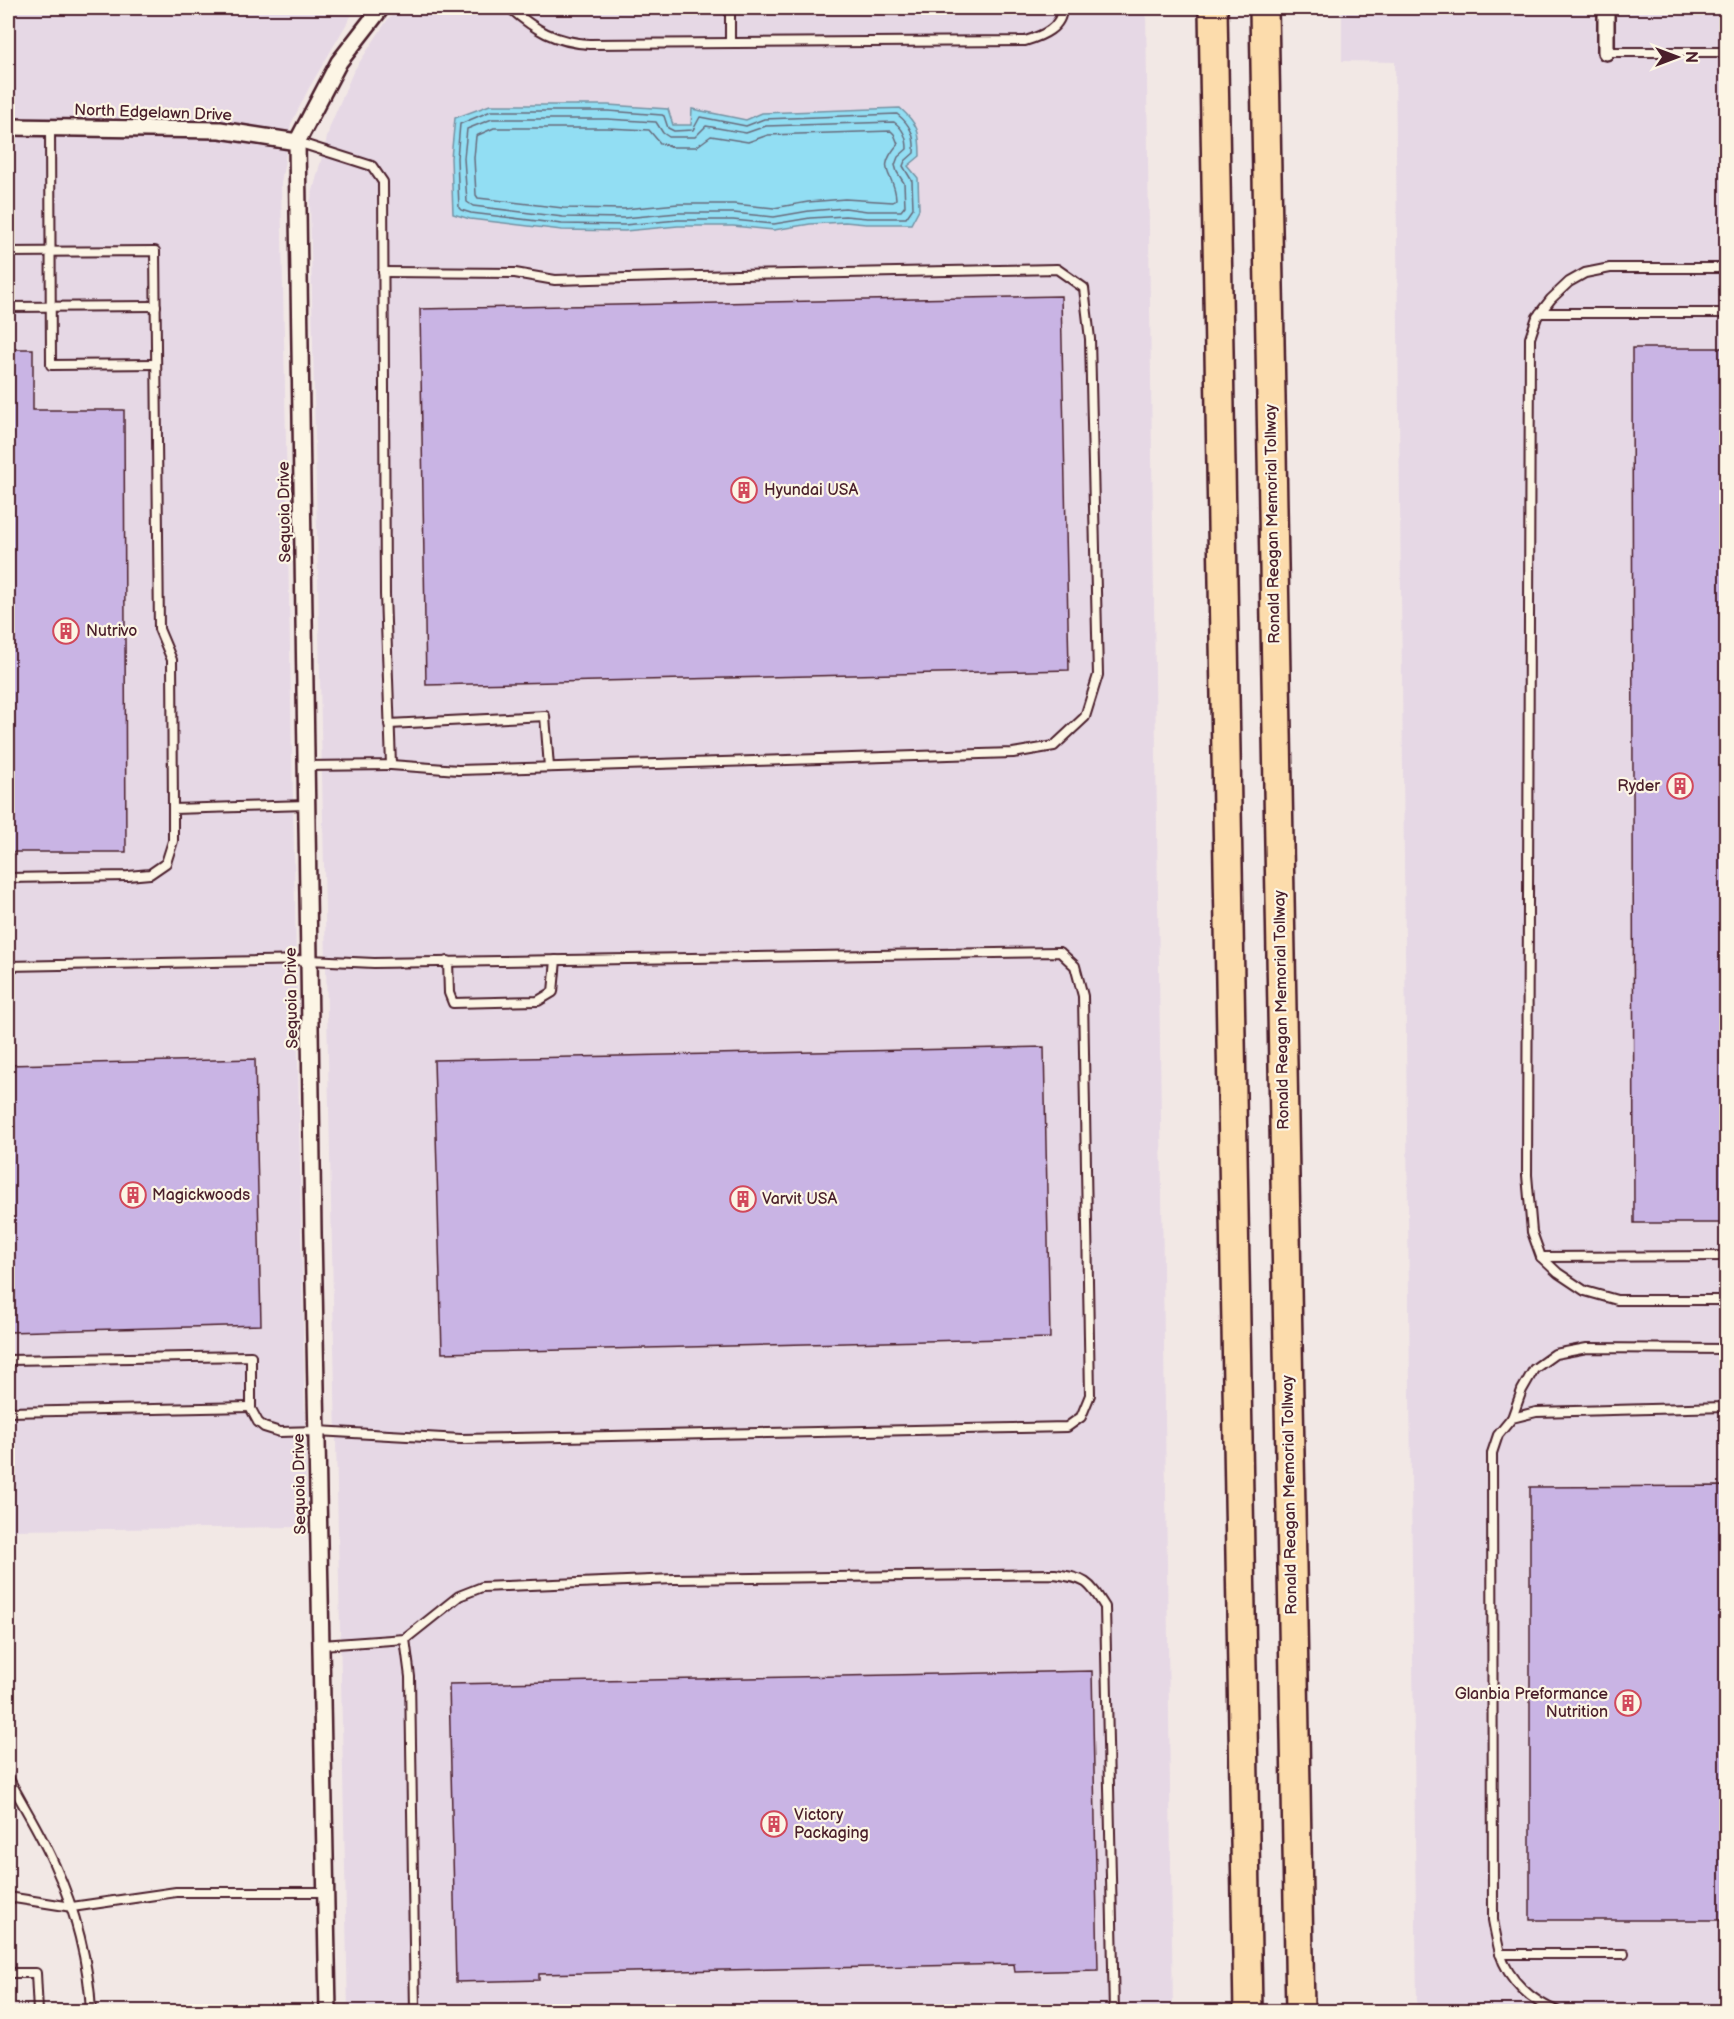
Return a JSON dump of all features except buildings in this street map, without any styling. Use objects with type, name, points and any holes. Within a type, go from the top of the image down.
[{"type":"highway","points":[[1213,8],[1248,2012]]},
{"type":"highway","name":"Ronald Reagan Memorial Tollway","points":[[1264,8],[1300,2012]]},
{"type":"street","name":"Sequoia Drive","points":[[328,2012],[297,142],[339,62],[381,8]]},
{"type":"street","points":[[1606,8],[1606,52]]},
{"type":"street","name":"North Edgelawn Drive","points":[[8,127],[220,130],[297,142]]},
{"type":"lane","points":[[510,8],[529,24],[550,36],[568,43],[589,45],[1025,41],[1042,36],[1055,26],[1062,14],[1062,8]]},
{"type":"lane","points":[[730,8],[730,43]]},
{"type":"lane","points":[[1606,52],[1726,52]]},
{"type":"lane","points":[[50,128],[51,364],[156,364]]},
{"type":"lane","points":[[297,142],[372,166],[383,182],[385,594],[391,765]]},
{"type":"lane","points":[[8,252],[155,252],[159,629],[172,660],[173,808],[172,841],[166,863],[150,874],[8,878]]},
{"type":"lane","points":[[1726,268],[1610,268],[1585,273],[1569,282],[1551,299],[1537,317],[1530,338],[1527,1175],[1532,1232],[1541,1257],[1558,1273],[1585,1291],[1617,1300],[1726,1300]]},
{"type":"lane","points":[[306,766],[391,765],[458,770],[1012,753],[1054,746],[1085,717],[1098,675],[1090,339],[1084,288],[1057,269],[737,274],[555,280],[515,273],[383,272]]},
{"type":"lane","points":[[8,308],[156,306]]},
{"type":"lane","points":[[1540,313],[1726,313]]},
{"type":"lane","points":[[389,724],[545,716],[549,767]]},
{"type":"lane","points":[[173,808],[307,805]]},
{"type":"lane","points":[[8,966],[309,960],[374,963],[1060,952],[1075,966],[1083,996],[1090,1395],[1081,1417],[1066,1427],[460,1439],[272,1430],[253,1417],[251,1356],[8,1360],[8,1412],[251,1407]]},
{"type":"lane","points":[[448,961],[449,993],[453,1003],[478,1003],[538,1001],[553,992],[556,960]]},
{"type":"lane","points":[[1541,1257],[1726,1256]]},
{"type":"lane","points":[[1559,2012],[1546,2007],[1528,1995],[1507,1970],[1500,1954],[1493,1920],[1492,1454],[1498,1434],[1512,1418],[1522,1390],[1534,1370],[1555,1354],[1587,1348],[1726,1349]]},
{"type":"lane","points":[[1512,1418],[1536,1412],[1726,1407]]},
{"type":"lane","points":[[321,1645],[405,1639],[459,1596],[482,1587],[674,1579],[1055,1574],[1080,1578],[1091,1586],[1105,1607],[1114,2012]]},
{"type":"lane","points":[[405,1639],[410,1677],[415,2012]]},
{"type":"lane","points":[[8,1777],[55,1864],[72,1907],[90,1988],[91,2012]]},
{"type":"lane","points":[[8,1897],[72,1907],[176,1892],[326,1892]]},
{"type":"lane","points":[[1500,1954],[1624,1954]]},
{"type":"lane","points":[[8,1973],[36,1973],[38,2012]]},
{"type":"lane","points":[[1712,2012],[1726,2011]]},
{"type":"shaded area","points":[[8,8],[358,8],[309,88],[291,124],[281,183],[307,1527],[8,1530]]},
{"type":"shaded area","points":[[401,8],[1146,8],[1173,2011],[348,2011],[310,202],[330,126],[353,72],[388,19]]},
{"type":"shaded area","points":[[1342,8],[1726,8],[1726,2011],[1417,2011],[1395,62],[1342,61]]},
{"type":"water","points":[[490,105],[608,105],[668,109],[673,125],[691,125],[692,109],[746,120],[762,113],[900,108],[911,119],[918,134],[920,156],[908,166],[918,178],[919,209],[911,224],[845,222],[810,224],[774,230],[733,226],[678,226],[625,231],[562,230],[470,219],[453,214],[451,158],[455,118]]},
{"type":"place","name":"Hyundai USA","points":[[744,490]]},
{"type":"place","name":"Nutrivo","points":[[66,631]]},
{"type":"place","name":"Ryder","points":[[1680,786]]},
{"type":"place","name":"Magickwoods","points":[[133,1195]]},
{"type":"place","name":"Varvit USA","points":[[743,1199]]},
{"type":"place","name":"Glanbia Preformance Nutrition","points":[[1628,1703]]},
{"type":"place","name":"Victory Packaging","points":[[774,1824]]}]
